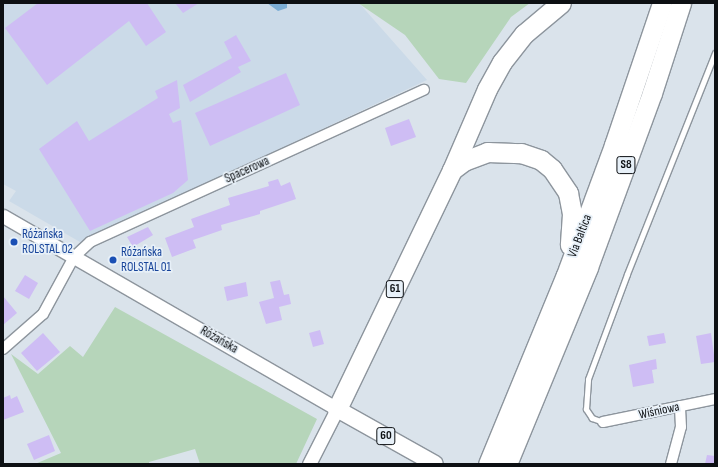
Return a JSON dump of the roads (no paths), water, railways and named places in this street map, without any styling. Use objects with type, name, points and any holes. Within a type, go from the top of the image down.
[{"type":"highway","points":[[452,170],[487,89],[502,62],[524,34],[561,3]]},
{"type":"highway","name":"Via Baltica","points":[[488,464],[566,275],[614,145],[662,3]]},
{"type":"highway","name":"Via Baltica","points":[[507,464],[596,246],[652,93],[681,3]]},
{"type":"highway","points":[[452,170],[464,161],[487,152],[505,152],[532,156],[552,169],[568,193],[572,214],[566,275]]},
{"type":"highway","name":"61","points":[[337,408],[452,170]]},
{"type":"main road","name":"Różańska","points":[[337,408],[435,464]]},
{"type":"street","name":"Spacerowa","points":[[3,349],[43,314],[74,257],[90,242],[424,90]]},
{"type":"street","name":"Różańska","points":[[3,216],[337,408]]},
{"type":"street","name":"Wiśniowa","points":[[603,422],[715,399]]},
{"type":"street","points":[[672,464],[681,427],[680,406]]},
{"type":"street","points":[[309,464],[337,408]]},
{"type":"lane","points":[[603,422],[592,418],[586,409],[588,379],[627,274],[715,53]]},
{"type":"water","points":[[267,3],[287,3],[287,8],[278,11]]},
{"type":"place","name":"Różańska ROLSTAL 02","points":[[14,242]]},
{"type":"place","name":"Różańska ROLSTAL 01","points":[[113,260]]}]
